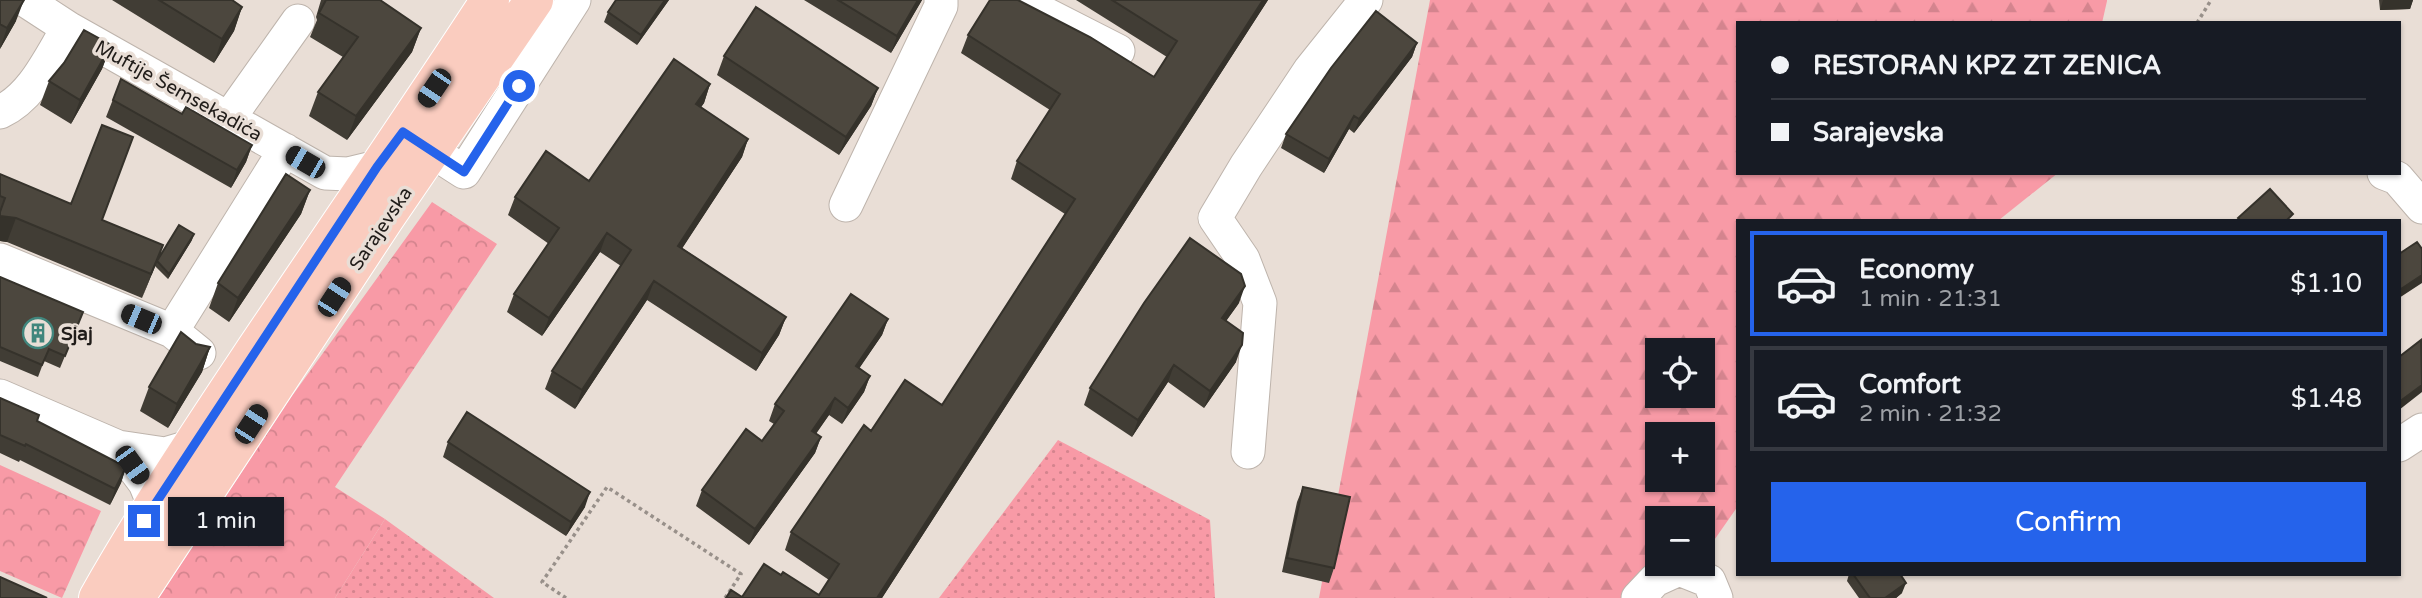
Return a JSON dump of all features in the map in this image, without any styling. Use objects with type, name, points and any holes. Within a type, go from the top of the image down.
[{"type":"main road","name":"Sarajevska","points":[[98,598],[191,446],[377,167],[418,142],[534,0]]},
{"type":"main road","name":"Sarajevska","points":[[135,598],[386,218],[418,142],[483,5]]},
{"type":"street","name":"Muftije Šemsekadića","points":[[25,0],[68,28],[325,173],[348,174],[377,167]]},
{"type":"street","points":[[418,142],[464,172],[574,0]]},
{"type":"street","points":[[845,205],[941,6],[941,0]]},
{"type":"street","points":[[1018,0],[1118,51]]},
{"type":"street","points":[[1248,452],[1260,303],[1243,259],[1215,218],[1310,70],[1366,0]]},
{"type":"street","points":[[229,118],[298,21]]},
{"type":"street","points":[[0,112],[10,108],[24,95],[68,28]]},
{"type":"street","points":[[172,331],[285,150]]},
{"type":"street","points":[[2389,175],[2397,178],[2422,207]]},
{"type":"street","points":[[10,264],[172,331],[199,354]]},
{"type":"street","points":[[0,396],[118,447],[165,454],[191,446]]},
{"type":"street","points":[[2401,444],[2422,430]]},
{"type":"street","points":[[118,447],[145,483],[154,505]]},
{"type":"street","points":[[1638,598],[1655,579],[1679,569],[1709,581],[1716,598]]},
{"type":"path","points":[[2198,21],[2210,0]]},
{"type":"path","points":[[566,598],[542,582],[607,487],[741,574],[724,598]]},
{"type":"green space","points":[[1430,0],[2107,0],[2102,21],[1736,21],[1736,175],[2055,175],[2000,219],[1736,219],[1736,509],[1715,539],[1715,506],[1645,506],[1645,576],[1650,576],[1638,598],[1319,598]]},
{"type":"green space","points":[[432,202],[497,244],[335,487],[385,519],[335,598],[159,598],[292,396]]},
{"type":"green space","points":[[1058,440],[1210,520],[1215,598],[939,598]]},
{"type":"green space","points":[[0,465],[101,511],[62,598],[0,571]]},
{"type":"green space","points":[[385,519],[494,598],[335,598]]},
{"type":"building","points":[[0,0],[24,0],[7,28],[0,24]]},
{"type":"building","points":[[159,0],[232,0],[242,7],[222,39]]},
{"type":"building","points":[[326,0],[380,0],[421,28],[356,116],[318,92],[358,37],[319,13]]},
{"type":"building","points":[[616,0],[665,0],[641,35],[608,12]]},
{"type":"building","points":[[838,0],[918,0],[897,36]]},
{"type":"building","points":[[990,0],[1018,0],[1090,37],[1154,77],[1177,41],[1112,0],[1263,0],[877,598],[726,598],[731,590],[742,597],[764,564],[781,575],[783,572],[819,595],[839,564],[791,532],[864,425],[871,431],[905,380],[942,405],[1075,199],[1017,161],[1060,94],[968,35]]},
{"type":"building","points":[[756,7],[878,88],[846,137],[724,56]]},
{"type":"building","points":[[1376,11],[1417,43],[1359,119],[1354,116],[1329,159],[1286,134],[1331,68]]},
{"type":"building","points":[[84,30],[111,45],[80,100],[49,81],[64,63]]},
{"type":"building","points":[[674,59],[710,84],[696,104],[748,139],[678,246],[786,317],[762,353],[654,281],[582,390],[552,371],[631,250],[607,233],[549,318],[514,294],[559,228],[515,197],[546,151],[589,181]]},
{"type":"building","points":[[121,79],[182,114],[186,107],[252,145],[237,170],[113,100]]},
{"type":"building","points":[[102,125],[133,137],[102,220],[163,245],[151,274],[16,218],[0,216],[5,198],[0,196],[0,174],[71,204]]},
{"type":"building","points":[[286,174],[310,190],[238,298],[218,283]]},
{"type":"building","points":[[2270,189],[2293,214],[2288,219],[2238,218]]},
{"type":"building","points":[[179,225],[194,234],[169,274],[157,261]]},
{"type":"building","points":[[1190,238],[1241,274],[1245,286],[1222,318],[1243,333],[1242,345],[1210,391],[1174,365],[1138,420],[1090,388],[1144,303]]},
{"type":"building","points":[[2417,242],[2422,249],[2422,275],[2401,289],[2401,253]]},
{"type":"building","name":"Sjaj","points":[[0,277],[83,312],[65,356],[49,349],[42,365],[0,347]]},
{"type":"building","points":[[851,294],[888,319],[856,366],[870,376],[848,408],[835,398],[812,431],[821,437],[755,529],[702,490],[746,429],[762,441],[784,411],[775,404]]},
{"type":"building","points":[[181,332],[196,344],[210,347],[177,404],[149,387]]},
{"type":"building","points":[[2421,340],[2422,385],[2401,401],[2401,355]]},
{"type":"building","points":[[0,398],[39,415],[37,421],[126,467],[115,489],[26,444],[25,446],[0,435]]},
{"type":"building","points":[[467,412],[590,492],[571,522],[448,442]]},
{"type":"building","points":[[1303,487],[1350,497],[1334,568],[1287,558]]},
{"type":"building","points":[[1854,576],[1901,576],[1906,583],[1885,598],[1870,598]]},
{"type":"building","points":[[0,577],[47,598],[0,598]]},
{"type":"place","name":"Sjaj","points":[[38,333]]},
{"type":"route","points":[[144,521],[191,446],[403,132],[464,172],[519,86]]}]
